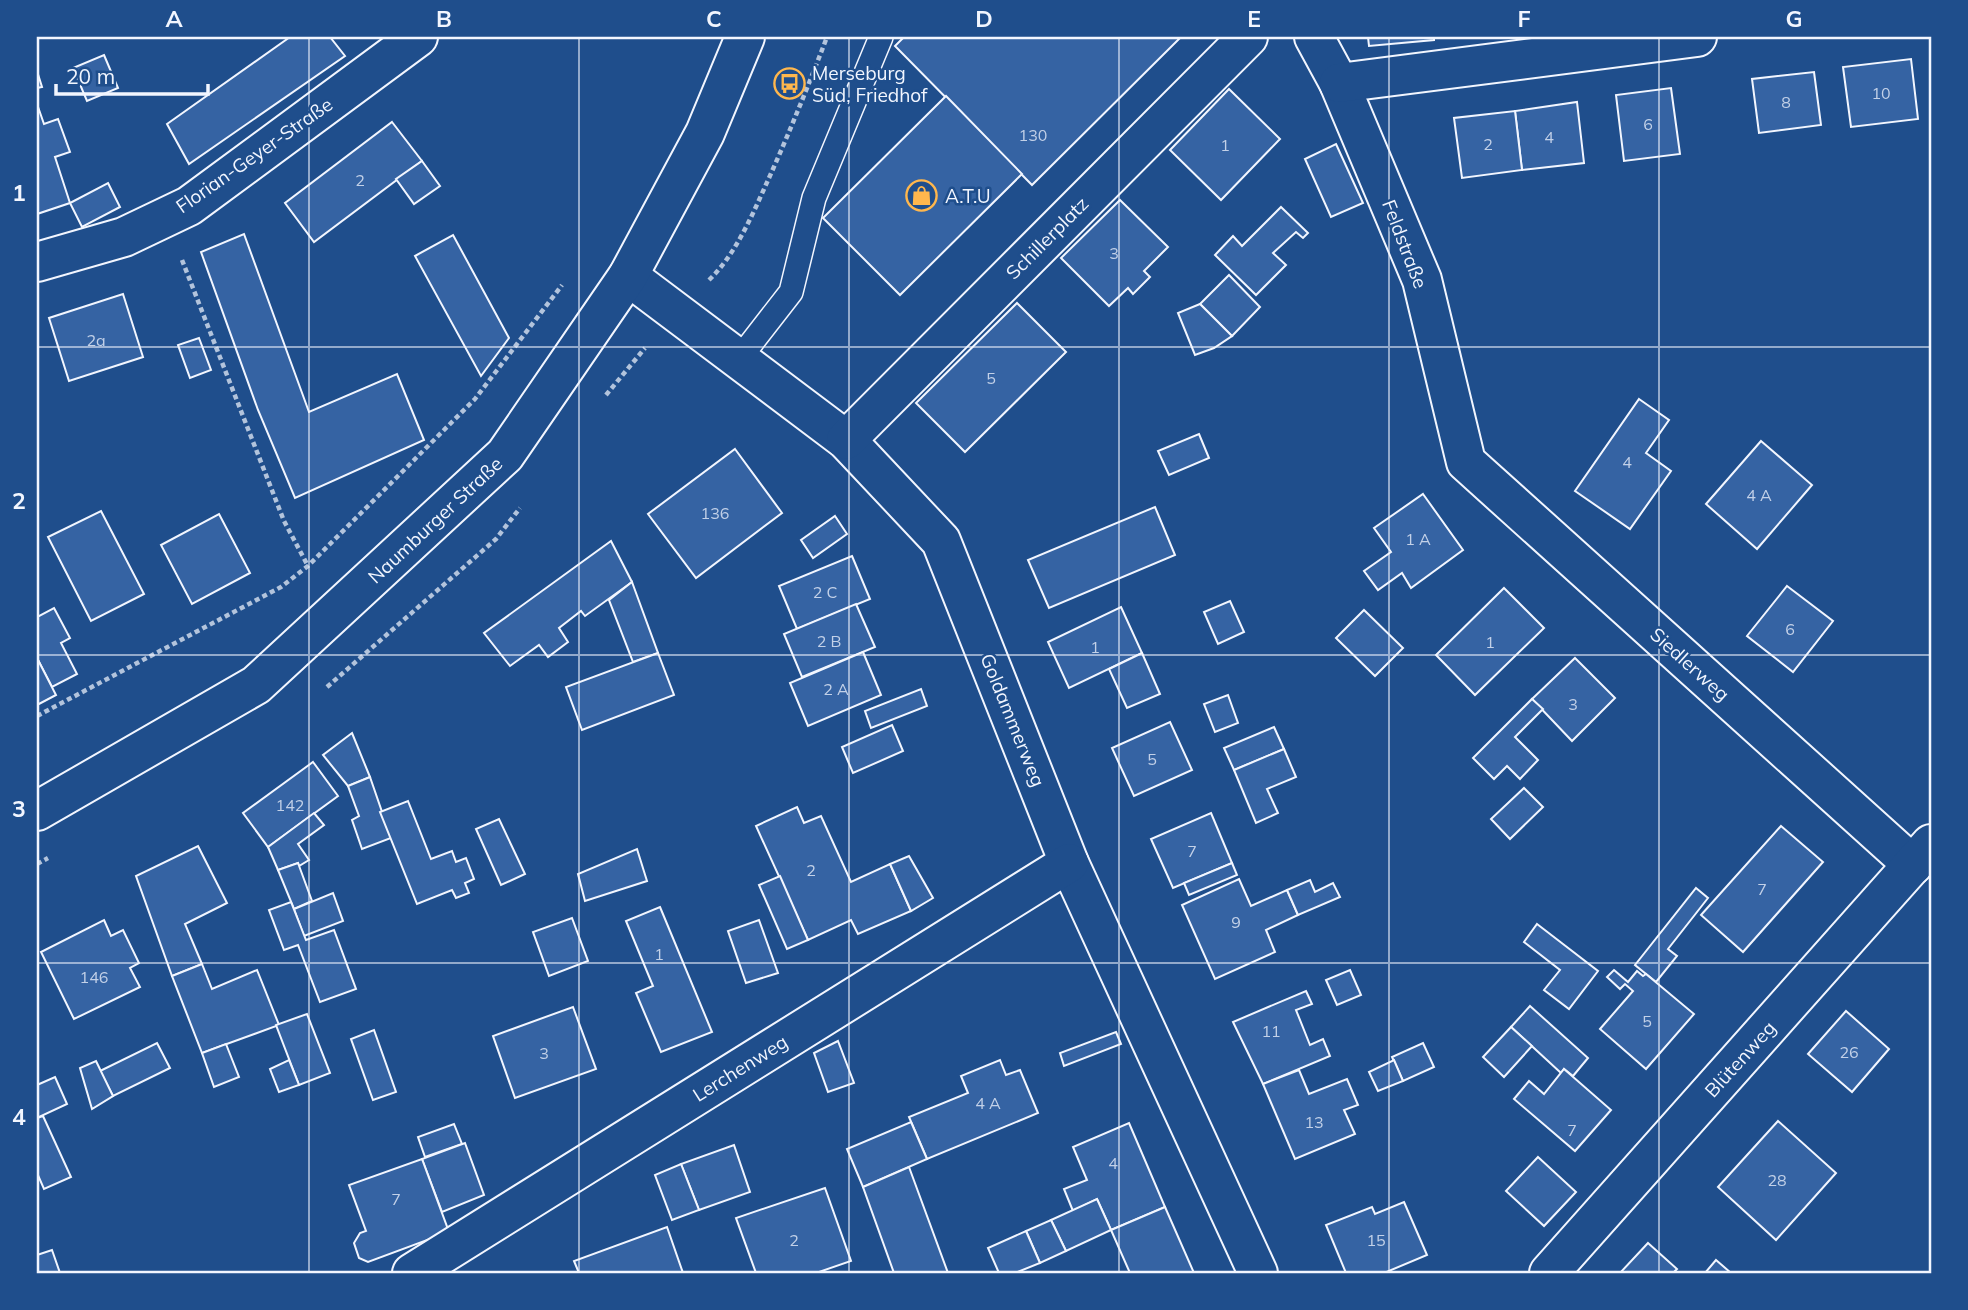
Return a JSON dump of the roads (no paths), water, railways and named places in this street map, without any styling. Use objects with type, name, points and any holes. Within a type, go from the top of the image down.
[{"type":"street","name":"Florian-Geyer-Straße","points":[[37,262],[124,237],[189,206],[418,37]]},
{"type":"street","name":"Naumburger Straße","points":[[37,811],[256,685],[505,456],[628,276],[705,133],[745,37]]},
{"type":"street","name":"Schillerplatz","points":[[846,440],[1248,37]]},
{"type":"street","name":"Feldstraße","points":[[1314,37],[1339,83],[1422,281],[1466,462]]},
{"type":"street","points":[[1339,83],[1697,37]]},
{"type":"street","name":"Goldammerweg","points":[[628,276],[846,440],[942,541],[1069,863],[1258,1273]]},
{"type":"street","name":"Siedlerweg","points":[[1466,462],[1922,855]]},
{"type":"street","name":"Blütenweg","points":[[1549,1273],[1922,855]]},
{"type":"street","name":"Lerchenweg","points":[[412,1273],[1069,863]]},
{"type":"lane","points":[[739,359],[791,292],[814,198],[881,37]]},
{"type":"place","name":"Merseburg Süd, Friedhof","points":[[789,84]]},
{"type":"place","name":"A.T.U","points":[[922,196]]}]
